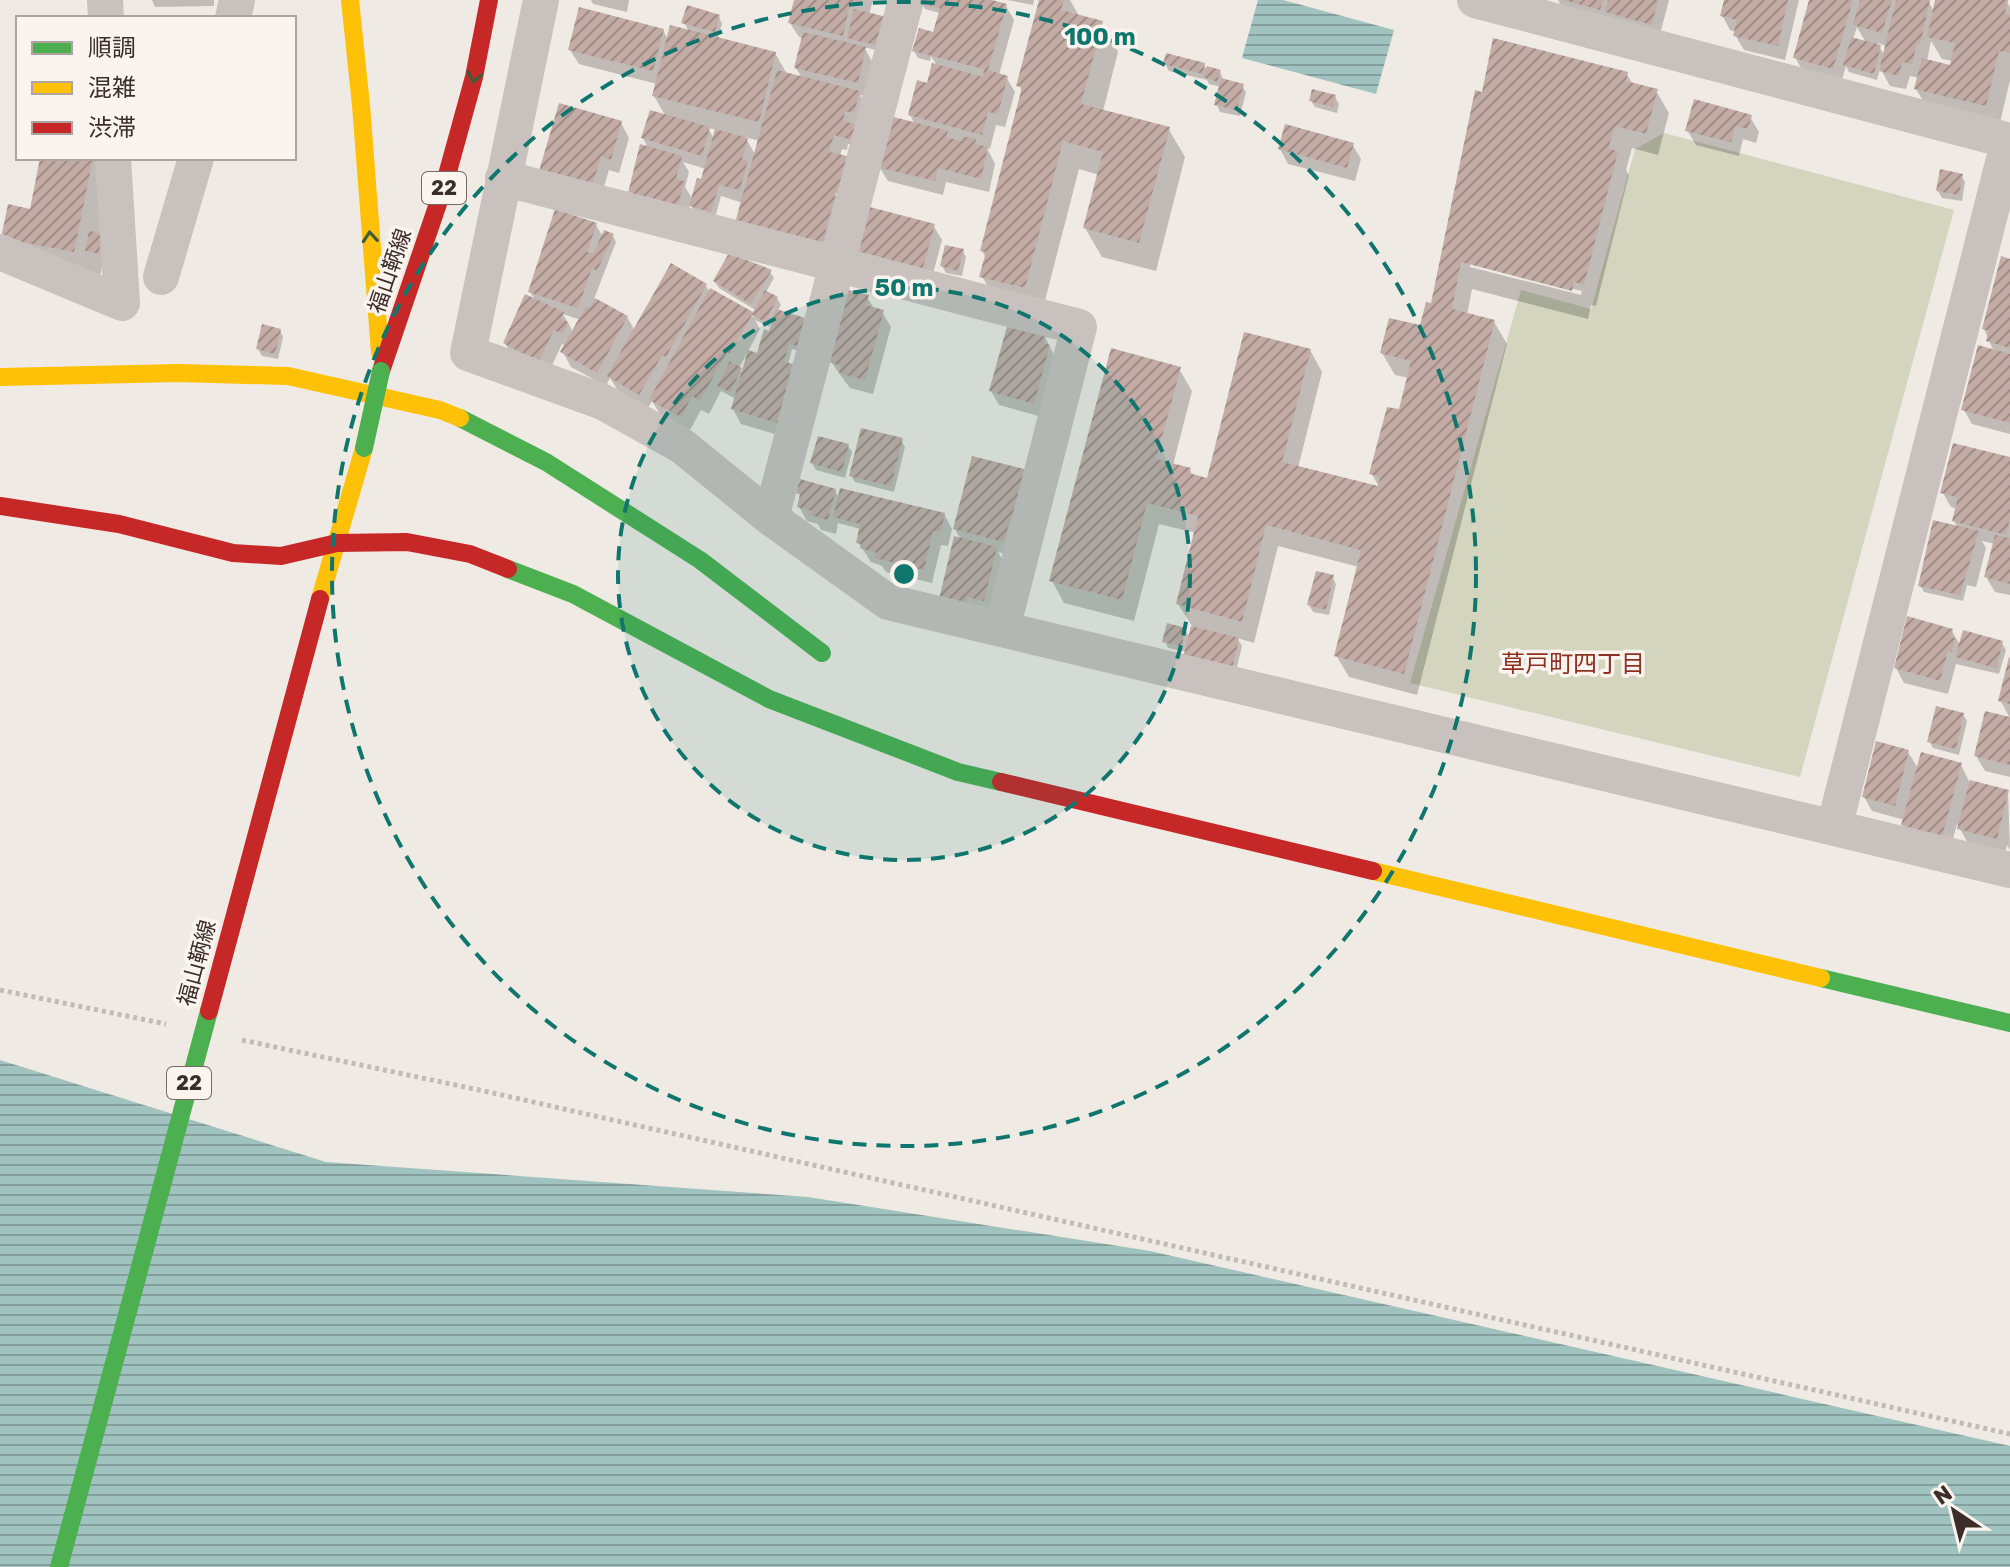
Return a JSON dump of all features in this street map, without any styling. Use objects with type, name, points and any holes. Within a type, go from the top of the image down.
[{"type":"street","name":"福山鞆線","points":[[59,1567],[320,599],[364,448],[381,371],[444,186],[474,77],[489,0]]},
{"type":"street","points":[[541,0],[468,353],[603,402],[682,446],[771,518],[888,602],[2010,870]]},
{"type":"street","points":[[771,518],[906,0]]},
{"type":"street","points":[[1475,0],[2010,142],[1834,828]]},
{"type":"street","name":"福山鞆線","points":[[350,2],[381,371]]},
{"type":"street","points":[[0,252],[122,303],[113,160]]},
{"type":"street","points":[[161,277],[195,160]]},
{"type":"street","points":[[503,178],[1079,327],[1002,629]]},
{"type":"street","points":[[0,377],[178,373],[288,376],[440,410],[474,423],[546,462],[700,560],[822,653]]},
{"type":"street","points":[[0,506],[119,524],[233,553],[281,556],[337,543],[407,542],[470,554],[573,594],[769,699],[958,772],[2010,1023]]},
{"type":"path","points":[[0,990],[172,1026]]},
{"type":"path","points":[[234,1039],[484,1091],[2010,1434]]},
{"type":"green space","points":[[1664,133],[1954,210],[1800,777],[1410,683],[1521,290],[1591,309],[1635,149]]},
{"type":"water","points":[[1258,0],[1283,0],[1394,30],[1376,94],[1242,58]]},
{"type":"water","points":[[0,1060],[326,1162],[808,1197],[1150,1251],[2010,1446],[2010,1567],[0,1567]]},
{"type":"building","points":[[794,0],[862,0],[860,5],[850,3],[843,36],[788,23]]},
{"type":"building","points":[[920,0],[992,0],[1007,4],[988,70],[1008,76],[998,114],[988,112],[982,135],[908,115],[917,80],[927,83],[932,63],[983,77],[984,69],[912,51],[919,28],[933,32],[940,8],[919,3]]},
{"type":"building","points":[[1039,0],[1064,0],[1061,10],[1103,21],[1081,104],[1170,127],[1139,243],[1083,228],[1103,152],[1063,141],[1025,288],[979,277],[986,252],[980,251],[1022,87],[1016,86]]},
{"type":"building","points":[[1563,0],[1603,0],[1600,10]]},
{"type":"building","points":[[1608,0],[1658,0],[1652,25],[1605,12]]},
{"type":"building","points":[[1724,0],[1788,0],[1778,46],[1733,36],[1737,20],[1720,16]]},
{"type":"building","points":[[1809,0],[1853,0],[1833,69],[1793,58]]},
{"type":"building","points":[[1860,0],[1892,0],[1882,33],[1853,25]]},
{"type":"building","points":[[1896,0],[1930,0],[1920,45],[1917,44],[1912,64],[1902,62],[1899,76],[1879,71]]},
{"type":"building","points":[[1935,0],[2008,0],[2005,13],[2010,15],[2010,53],[1999,51],[1986,106],[1914,89],[1922,58],[1950,65],[1955,43],[1927,37]]},
{"type":"building","points":[[687,5],[720,15],[715,32],[681,23]]},
{"type":"building","points":[[579,7],[664,29],[653,71],[568,50]]},
{"type":"building","points":[[854,9],[887,17],[880,46],[847,38]]},
{"type":"building","points":[[670,25],[776,52],[759,122],[652,96]]},
{"type":"building","points":[[803,32],[866,47],[858,83],[794,68]]},
{"type":"building","points":[[1851,37],[1881,45],[1874,74],[1843,65]]},
{"type":"building","points":[[1493,38],[1628,72],[1626,81],[1658,89],[1646,134],[1615,126],[1608,149],[1618,151],[1584,285],[1574,282],[1572,291],[1461,262],[1452,309],[1495,320],[1404,674],[1334,656],[1361,550],[1266,525],[1242,622],[1176,604],[1198,516],[1147,503],[1122,600],[1049,581],[1111,348],[1181,367],[1156,459],[1191,468],[1189,473],[1207,478],[1244,332],[1311,349],[1282,462],[1378,486],[1380,477],[1369,474],[1387,407],[1399,409],[1411,361],[1380,353],[1389,318],[1420,325],[1426,302],[1431,303],[1475,90],[1482,92]]},
{"type":"building","points":[[1166,53],[1205,63],[1203,74],[1163,64]]},
{"type":"building","points":[[1207,66],[1221,70],[1217,82],[1203,77]]},
{"type":"building","points":[[777,70],[860,91],[854,113],[845,111],[843,121],[859,125],[855,141],[834,135],[829,152],[851,157],[841,195],[836,193],[822,245],[735,223]]},
{"type":"building","points":[[1221,78],[1244,84],[1237,110],[1214,105]]},
{"type":"building","points":[[1312,89],[1336,95],[1333,107],[1309,101]]},
{"type":"building","points":[[1694,99],[1752,115],[1748,129],[1735,126],[1731,142],[1685,131]]},
{"type":"building","points":[[559,103],[622,121],[611,160],[601,156],[592,187],[539,171]]},
{"type":"building","points":[[650,110],[710,127],[702,156],[641,138]]},
{"type":"building","points":[[890,116],[948,131],[946,137],[962,141],[963,136],[976,139],[975,144],[988,147],[981,179],[938,168],[935,181],[877,167]]},
{"type":"building","points":[[1285,124],[1354,143],[1347,168],[1278,149]]},
{"type":"building","points":[[715,129],[748,138],[742,159],[748,160],[740,190],[719,185],[711,212],[689,206],[697,178],[701,179]]},
{"type":"building","points":[[640,144],[682,156],[676,179],[684,181],[677,210],[627,197]]},
{"type":"building","points":[[40,160],[93,160],[74,252],[1,238],[8,204],[30,209]]},
{"type":"building","points":[[1940,169],[1963,174],[1959,195],[1936,191]]},
{"type":"building","points":[[870,207],[935,224],[922,271],[857,255]]},
{"type":"building","points":[[555,209],[597,223],[587,252],[593,254],[604,230],[614,234],[597,271],[592,268],[578,308],[528,292]]},
{"type":"building","points":[[89,231],[102,233],[99,254],[85,251]]},
{"type":"building","points":[[945,245],[964,249],[958,271],[940,266]]},
{"type":"building","points":[[729,253],[772,270],[751,304],[713,281]]},
{"type":"building","points":[[2001,256],[2010,259],[2010,348],[1986,341],[1989,331],[1982,329]]},
{"type":"building","points":[[671,263],[707,284],[666,357],[662,355],[639,395],[607,376]]},
{"type":"building","points":[[710,288],[753,312],[765,290],[778,297],[765,322],[752,315],[700,401],[692,396],[681,417],[649,400]]},
{"type":"building","points":[[848,290],[869,295],[866,305],[884,310],[865,380],[839,373],[841,366],[829,362]]},
{"type":"building","points":[[525,294],[564,312],[561,319],[568,322],[563,334],[554,330],[539,361],[503,343]]},
{"type":"building","points":[[595,298],[628,316],[597,373],[560,352],[586,306],[590,308]]},
{"type":"building","points":[[776,309],[805,318],[797,346],[789,344],[784,362],[798,365],[780,424],[731,409],[748,350],[757,353],[764,329],[769,331]]},
{"type":"building","points":[[1008,323],[1046,334],[1043,343],[1050,345],[1034,404],[989,391]]},
{"type":"building","points":[[262,324],[281,329],[275,354],[256,349]]},
{"type":"building","points":[[1978,345],[2010,354],[2010,423],[1961,410]]},
{"type":"building","points":[[730,361],[742,368],[730,392],[717,386]]},
{"type":"building","points":[[861,428],[903,438],[891,486],[849,476]]},
{"type":"building","points":[[818,436],[849,444],[842,472],[810,463]]},
{"type":"building","points":[[1953,443],[2010,457],[2010,518],[2006,535],[1952,521],[1958,497],[1940,493]]},
{"type":"building","points":[[972,456],[1028,470],[1016,517],[1011,516],[1004,542],[953,529]]},
{"type":"building","points":[[800,479],[836,489],[828,520],[797,507],[800,494],[796,493]]},
{"type":"building","points":[[840,488],[945,513],[941,532],[933,531],[924,570],[875,558],[877,553],[860,548],[861,544],[856,543],[860,524],[833,517]]},
{"type":"building","points":[[1933,520],[1979,531],[1960,595],[1918,586]]},
{"type":"building","points":[[1995,535],[2010,538],[2010,584],[1984,577]]},
{"type":"building","points":[[954,536],[997,547],[984,601],[967,597],[965,605],[939,599]]},
{"type":"building","points":[[1316,571],[1334,575],[1326,610],[1307,605]]},
{"type":"building","points":[[1907,616],[1953,629],[1952,652],[1948,651],[1940,681],[1894,668]]},
{"type":"building","points":[[1167,623],[1186,628],[1182,646],[1162,642]]},
{"type":"building","points":[[1191,626],[1239,638],[1232,669],[1183,658]]},
{"type":"building","points":[[1963,630],[2003,641],[1996,668],[1955,657]]},
{"type":"building","points":[[2010,658],[2010,704],[1998,701]]},
{"type":"building","points":[[1936,706],[1964,713],[1956,749],[1927,742]]},
{"type":"building","points":[[1985,711],[2010,717],[2010,765],[1974,756]]},
{"type":"building","points":[[1876,741],[1909,750],[1895,806],[1862,797]]},
{"type":"building","points":[[1921,752],[1962,763],[1942,836],[1901,825]]},
{"type":"building","points":[[1970,780],[2009,790],[1997,839],[1957,829]]},
{"type":"traffic: fast","points":[[364,448],[381,371]]},
{"type":"traffic: fast","points":[[460,418],[546,462],[700,560],[822,653]]},
{"type":"traffic: fast","points":[[508,569],[573,594],[769,699],[958,772],[1001,782]]},
{"type":"traffic: fast","points":[[1821,978],[2010,1023]]},
{"type":"traffic: fast","points":[[59,1567],[209,1011]]},
{"type":"traffic: slow","points":[[350,0],[380,352]]},
{"type":"traffic: slow","points":[[0,377],[178,373],[288,376],[440,410],[460,418]]},
{"type":"traffic: slow","points":[[320,599],[364,448]]},
{"type":"traffic: slow","points":[[1373,871],[1821,978]]},
{"type":"traffic: jam","points":[[381,371],[444,186],[474,77],[489,0]]},
{"type":"traffic: jam","points":[[0,506],[119,524],[233,553],[281,556],[337,543],[407,542],[470,554],[508,569]]},
{"type":"traffic: jam","points":[[209,1011],[320,599]]},
{"type":"traffic: jam","points":[[1001,782],[1373,871]]},
{"type":"district","name":"草戸町四丁目","points":[[1573,664]]}]
